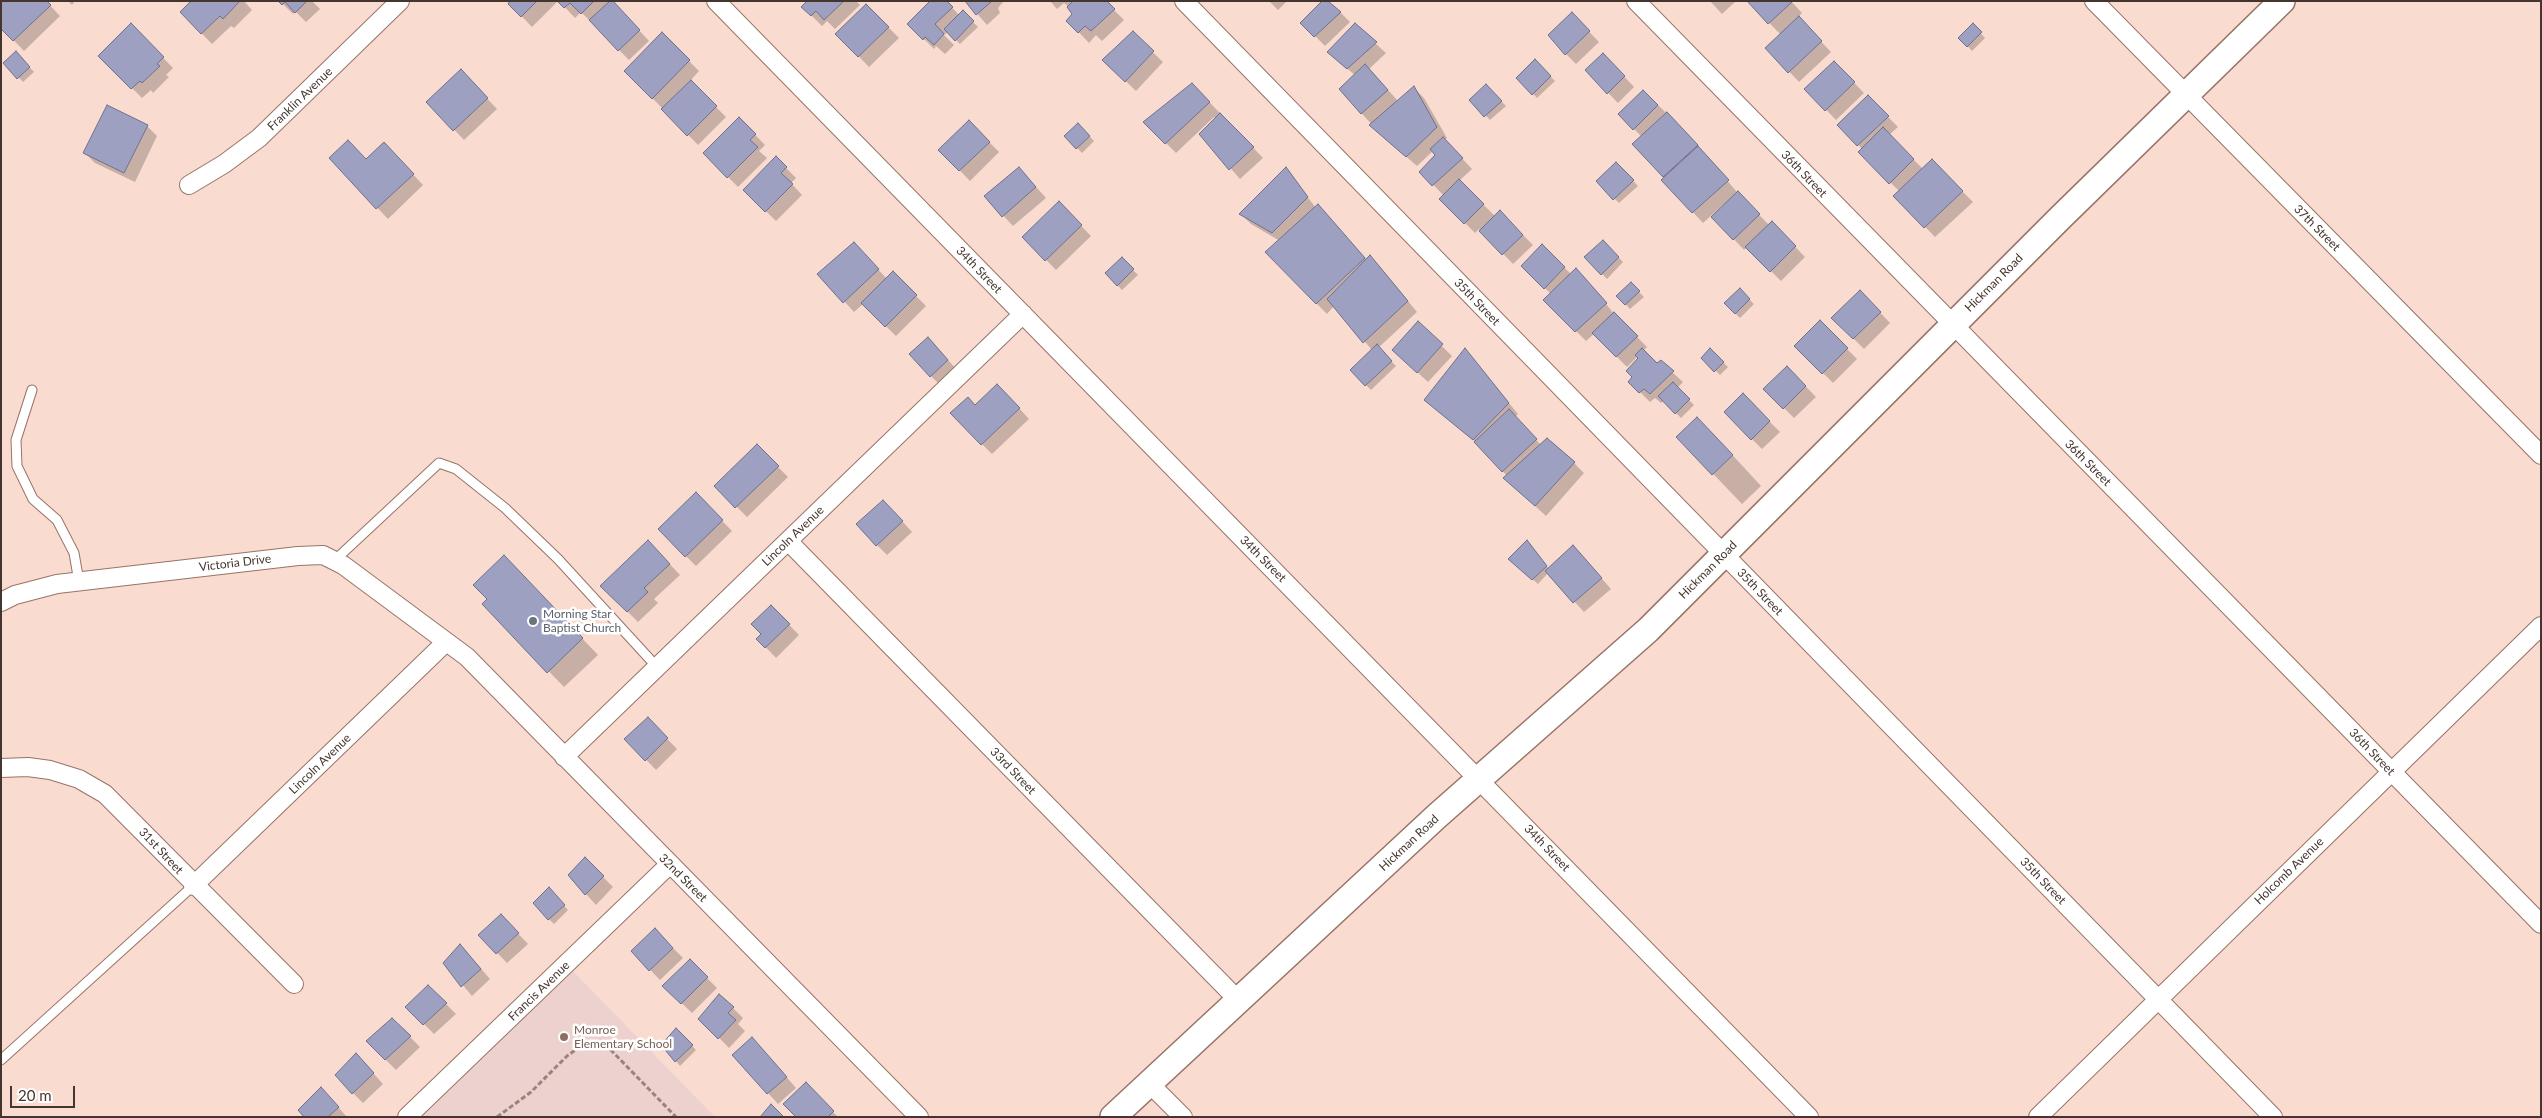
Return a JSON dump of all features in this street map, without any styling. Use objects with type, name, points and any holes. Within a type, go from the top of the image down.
[{"type":"main road","name":"Hickman Road","points":[[1113,1117],[1480,779],[1648,630],[1953,325],[2282,1]]},
{"type":"street","name":"Franklin Avenue","points":[[189,185],[224,164],[259,138],[400,1]]},
{"type":"street","name":"34th Street","points":[[716,1],[1809,1117]]},
{"type":"street","name":"35th Street","points":[[1184,1],[2273,1117]]},
{"type":"street","name":"36th Street","points":[[1636,1],[2541,924]]},
{"type":"street","name":"37th Street","points":[[2094,1],[2541,455]]},
{"type":"street","name":"Lincoln Avenue","points":[[564,757],[1022,314]]},
{"type":"street","name":"33rd Street","points":[[788,541],[1238,1001]]},
{"type":"street","name":"Victoria Drive","points":[[1,602],[15,595],[57,584],[298,556],[323,555],[446,642]]},
{"type":"street","name":"Holcomb Avenue","points":[[2038,1117],[2541,626]]},
{"type":"street","name":"Lincoln Avenue","points":[[194,886],[446,642]]},
{"type":"street","name":"32nd Street","points":[[446,642],[467,657],[918,1117]]},
{"type":"street","name":"31st Street","points":[[1,768],[28,767],[50,770],[79,779],[105,794],[194,886],[294,984]]},
{"type":"street","name":"Francis Avenue","points":[[407,1117],[670,864]]},
{"type":"street","points":[[1150,1083],[1182,1117]]},
{"type":"lane","points":[[32,390],[16,440],[17,466],[33,500],[57,520],[74,553],[79,582]]},
{"type":"lane","points":[[334,561],[440,462],[456,469],[505,508],[558,559],[657,667]]},
{"type":"lane","points":[[1,1060],[194,886]]},
{"type":"path","points":[[497,1117],[530,1092],[567,1056],[578,1048],[595,1042],[606,1046],[676,1117]]},
{"type":"shaded area","name":"Monroe Elementary School","points":[[566,964],[715,1117],[407,1117]]},
{"type":"building","points":[[1,1],[47,1],[51,5],[13,41],[1,29]]},
{"type":"building","points":[[191,1],[240,1],[223,19],[220,16],[201,34],[180,12]]},
{"type":"building","points":[[278,1],[307,1],[295,13],[285,2],[282,5]]},
{"type":"building","points":[[510,1],[537,1],[521,17],[508,4]]},
{"type":"building","points":[[557,1],[594,1],[581,14],[570,3],[564,8]]},
{"type":"building","points":[[610,1],[613,1],[640,30],[618,51],[589,20]]},
{"type":"building","points":[[807,1],[844,1],[824,20],[816,11],[811,16],[801,7]]},
{"type":"building","points":[[930,1],[947,1],[953,7],[935,24],[944,34],[934,45],[925,37],[923,40],[907,24]]},
{"type":"building","points":[[965,1],[990,1],[991,2],[976,15]]},
{"type":"building","points":[[1073,1],[1107,1],[1115,9],[1091,31],[1085,26],[1078,33],[1066,21],[1072,14],[1067,7]]},
{"type":"building","points":[[1322,1],[1328,1],[1341,12],[1314,37],[1300,23]]},
{"type":"building","points":[[1747,1],[1792,1],[1792,2],[1768,24]]},
{"type":"building","points":[[866,4],[889,27],[858,57],[835,34]]},
{"type":"building","points":[[963,10],[974,21],[955,41],[944,29]]},
{"type":"building","points":[[1572,12],[1590,31],[1565,55],[1548,35]]},
{"type":"building","points":[[1799,16],[1822,41],[1788,73],[1765,48]]},
{"type":"building","points":[[131,23],[164,57],[157,64],[160,66],[142,83],[140,81],[131,89],[98,56]]},
{"type":"building","points":[[1355,23],[1377,42],[1347,69],[1327,52]]},
{"type":"building","points":[[1973,23],[1982,32],[1967,47],[1958,38]]},
{"type":"building","points":[[1133,31],[1154,51],[1125,82],[1102,60]]},
{"type":"building","points":[[662,32],[690,60],[652,99],[624,71]]},
{"type":"building","points":[[16,51],[30,67],[17,79],[3,63]]},
{"type":"building","points":[[1603,53],[1625,76],[1607,94],[1585,70]]},
{"type":"building","points":[[1535,59],[1551,76],[1532,95],[1516,78]]},
{"type":"building","points":[[1834,61],[1855,82],[1825,111],[1804,89]]},
{"type":"building","points":[[1365,64],[1388,90],[1361,114],[1339,89]]},
{"type":"building","points":[[461,69],[488,98],[453,131],[426,102]]},
{"type":"building","points":[[691,80],[717,106],[687,136],[661,109]]},
{"type":"building","points":[[1192,83],[1210,102],[1165,144],[1143,122]]},
{"type":"building","points":[[1486,84],[1502,101],[1484,117],[1469,100]]},
{"type":"building","points":[[1414,86],[1437,127],[1406,157],[1369,125]]},
{"type":"building","points":[[1643,90],[1658,105],[1633,130],[1618,114]]},
{"type":"building","points":[[1868,95],[1889,116],[1857,146],[1837,125]]},
{"type":"building","points":[[107,105],[148,125],[124,173],[83,153]]},
{"type":"building","points":[[1667,112],[1698,145],[1663,177],[1632,144]]},
{"type":"building","points":[[1220,113],[1254,147],[1229,170],[1199,134]]},
{"type":"building","points":[[739,117],[756,134],[750,140],[758,147],[727,178],[703,153]]},
{"type":"building","points":[[969,120],[990,142],[959,171],[938,150]]},
{"type":"building","points":[[1078,123],[1090,136],[1076,149],[1064,136]]},
{"type":"building","points":[[1883,127],[1914,159],[1889,184],[1858,152]]},
{"type":"building","points":[[1443,137],[1463,158],[1432,186],[1419,172],[1435,155],[1430,149]]},
{"type":"building","points":[[348,140],[366,159],[384,142],[414,174],[376,209],[329,158]]},
{"type":"building","points":[[1698,146],[1729,180],[1692,213],[1661,180]]},
{"type":"building","points":[[776,156],[787,167],[781,173],[793,184],[765,212],[743,190]]},
{"type":"building","points":[[1932,159],[1963,191],[1924,228],[1893,196]]},
{"type":"building","points":[[1616,162],[1634,180],[1613,200],[1596,181]]},
{"type":"building","points":[[1019,167],[1036,187],[1002,217],[984,196]]},
{"type":"building","points":[[1286,167],[1308,197],[1272,233],[1239,214]]},
{"type":"building","points":[[1459,179],[1484,204],[1464,224],[1439,199]]},
{"type":"building","points":[[1738,191],[1760,214],[1733,240],[1711,217]]},
{"type":"building","points":[[1059,201],[1082,225],[1045,261],[1022,237]]},
{"type":"building","points":[[1318,204],[1365,258],[1316,304],[1265,252]]},
{"type":"building","points":[[1500,210],[1523,235],[1502,255],[1479,231]]},
{"type":"building","points":[[1772,221],[1796,246],[1770,272],[1745,247]]},
{"type":"building","points":[[1603,240],[1619,257],[1601,275],[1584,257]]},
{"type":"building","points":[[854,242],[879,269],[843,303],[817,274]]},
{"type":"building","points":[[1542,244],[1565,267],[1544,289],[1521,266]]},
{"type":"building","points":[[1370,255],[1408,301],[1363,343],[1327,299]]},
{"type":"building","points":[[1122,257],[1134,269],[1117,286],[1105,273]]},
{"type":"building","points":[[1576,268],[1607,303],[1575,332],[1543,300]]},
{"type":"building","points":[[893,271],[917,295],[885,327],[861,303]]},
{"type":"building","points":[[1631,282],[1640,291],[1625,305],[1616,296]]},
{"type":"building","points":[[1740,288],[1750,299],[1735,314],[1724,303]]},
{"type":"building","points":[[1860,290],[1881,312],[1853,339],[1831,318]]},
{"type":"building","points":[[1614,312],[1638,336],[1616,357],[1592,333]]},
{"type":"building","points":[[1820,320],[1848,348],[1822,374],[1794,346]]},
{"type":"building","points":[[1418,321],[1443,344],[1417,373],[1392,350]]},
{"type":"building","points":[[928,337],[948,360],[930,377],[909,354]]},
{"type":"building","points":[[1377,344],[1392,361],[1365,386],[1350,370]]},
{"type":"building","points":[[1465,348],[1509,403],[1473,440],[1424,400]]},
{"type":"building","points":[[1642,348],[1657,363],[1661,360],[1674,371],[1650,394],[1644,389],[1639,393],[1628,382],[1632,377],[1626,371],[1638,358],[1635,355]]},
{"type":"building","points":[[1710,348],[1724,362],[1714,372],[1701,358]]},
{"type":"building","points":[[1787,366],[1806,386],[1783,409],[1763,389]]},
{"type":"building","points":[[1673,382],[1690,399],[1675,414],[1658,396]]},
{"type":"building","points":[[997,384],[1020,408],[981,445],[950,413],[968,397],[975,405]]},
{"type":"building","points":[[1743,393],[1770,421],[1751,440],[1724,412]]},
{"type":"building","points":[[1509,409],[1537,439],[1502,472],[1474,442]]},
{"type":"building","points":[[1697,417],[1733,455],[1712,475],[1676,437]]},
{"type":"building","points":[[1547,438],[1575,462],[1535,506],[1503,478]]},
{"type":"building","points":[[757,444],[779,466],[735,508],[714,486]]},
{"type":"building","points":[[696,492],[723,520],[685,557],[658,529]]},
{"type":"building","points":[[883,500],[903,521],[876,546],[856,524]]},
{"type":"building","points":[[648,540],[670,564],[644,588],[648,592],[627,612],[600,586]]},
{"type":"building","points":[[1527,540],[1547,566],[1532,580],[1508,559]]},
{"type":"building","points":[[1573,545],[1602,578],[1573,603],[1545,571]]},
{"type":"building","name":"Morning Star Baptist Church","points":[[504,555],[583,638],[547,673],[482,604],[487,599],[473,585]]},
{"type":"building","points":[[771,605],[790,624],[765,648],[756,639],[761,634],[751,624]]},
{"type":"building","points":[[648,717],[668,738],[645,761],[624,739]]},
{"type":"building","points":[[585,857],[604,876],[585,895],[568,875]]},
{"type":"building","points":[[549,887],[565,905],[548,920],[533,903]]},
{"type":"building","points":[[501,914],[519,933],[496,954],[478,935]]},
{"type":"building","points":[[655,928],[673,948],[649,971],[631,951]]},
{"type":"building","points":[[460,944],[481,969],[461,987],[443,963]]},
{"type":"building","points":[[690,959],[708,977],[681,1004],[662,986]]},
{"type":"building","points":[[428,985],[447,1003],[423,1025],[405,1007]]},
{"type":"building","points":[[719,994],[734,1007],[728,1013],[736,1020],[718,1039],[698,1019]]},
{"type":"building","points":[[392,1018],[411,1036],[385,1060],[366,1041]]},
{"type":"building","points":[[676,1028],[693,1045],[675,1062],[661,1045]]},
{"type":"building","points":[[752,1037],[787,1077],[767,1094],[732,1055]]},
{"type":"building","points":[[356,1053],[374,1073],[352,1094],[335,1075]]},
{"type":"building","points":[[806,1082],[834,1111],[828,1117],[796,1117],[783,1104]]},
{"type":"building","points":[[321,1087],[339,1107],[328,1117],[304,1117],[298,1110]]},
{"type":"building","points":[[771,1104],[784,1117],[760,1117]]},
{"type":"place","name":"Morning Star Baptist Church","points":[[533,621]]},
{"type":"place","name":"Monroe Elementary School","points":[[564,1037]]}]
